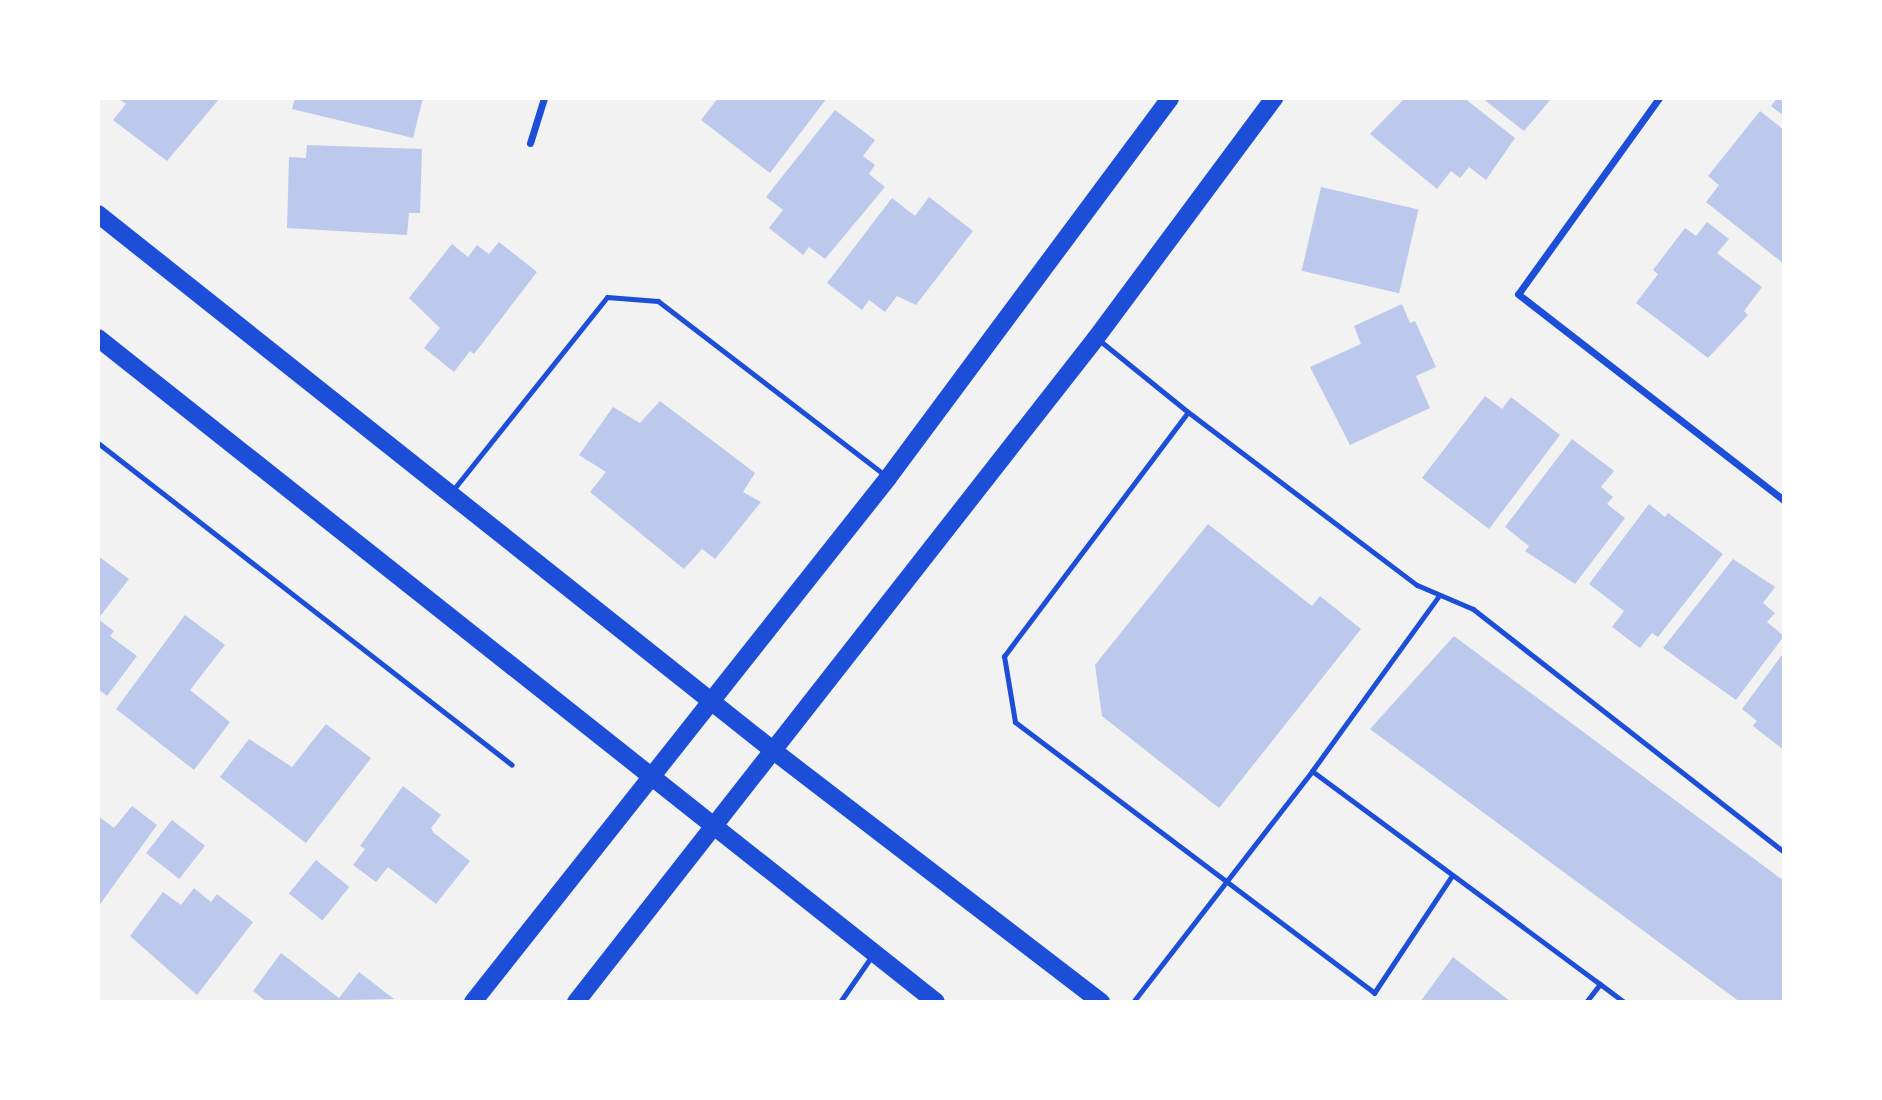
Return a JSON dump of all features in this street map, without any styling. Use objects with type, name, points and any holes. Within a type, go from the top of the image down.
[{"type":"main road","points":[[473,1002],[888,478],[1170,98]]},
{"type":"main road","points":[[576,1002],[717,827],[1096,338],[1274,98]]},
{"type":"main road","points":[[98,214],[775,752],[1101,1002]]},
{"type":"main road","points":[[98,338],[936,1002]]},
{"type":"street","points":[[530,143],[544,98]]},
{"type":"street","points":[[1659,98],[1518,294],[1784,500]]},
{"type":"lane","points":[[449,494],[607,297],[659,301],[888,478]]},
{"type":"lane","points":[[1096,338],[1188,412],[1438,597],[1473,609],[1784,852]]},
{"type":"lane","points":[[1188,412],[1004,656],[1016,722],[1226,884],[1374,993],[1451,877]]},
{"type":"lane","points":[[98,443],[512,765]]},
{"type":"lane","points":[[1133,1002],[1312,771],[1438,597]]},
{"type":"lane","points":[[1312,771],[1451,877],[1624,1002]]},
{"type":"lane","points":[[840,1002],[873,954]]},
{"type":"lane","points":[[1586,1002],[1600,984]]},
{"type":"building","points":[[118,98],[220,98],[167,161],[113,120],[126,104]]},
{"type":"building","points":[[295,98],[423,98],[413,138],[292,109]]},
{"type":"building","points":[[718,98],[827,98],[770,173],[701,120]]},
{"type":"building","points":[[1405,98],[1464,98],[1515,138],[1486,180],[1469,167],[1460,178],[1451,171],[1437,189],[1370,134]]},
{"type":"building","points":[[1482,98],[1550,98],[1551,99],[1524,131]]},
{"type":"building","points":[[1777,98],[1784,98],[1784,116],[1771,106]]},
{"type":"building","points":[[835,110],[875,140],[863,156],[875,165],[869,174],[885,187],[825,259],[809,247],[803,255],[769,228],[783,210],[766,197]]},
{"type":"building","points":[[1760,111],[1784,130],[1784,264],[1706,202],[1719,185],[1708,176]]},
{"type":"building","points":[[307,145],[422,149],[420,213],[409,213],[407,235],[287,228],[289,157],[306,158]]},
{"type":"building","points":[[1321,187],[1418,209],[1399,293],[1302,271]]},
{"type":"building","points":[[929,197],[973,231],[916,305],[897,296],[885,312],[869,300],[862,310],[827,283],[892,198],[915,216]]},
{"type":"building","points":[[1707,222],[1729,239],[1717,253],[1762,287],[1744,311],[1748,315],[1708,358],[1636,303],[1658,274],[1653,270],[1685,228],[1696,236]]},
{"type":"building","points":[[499,242],[537,272],[474,354],[470,351],[454,372],[424,348],[440,328],[409,298],[452,244],[468,257],[477,245],[489,254]]},
{"type":"building","points":[[1402,304],[1410,323],[1415,321],[1436,367],[1416,376],[1430,408],[1350,445],[1310,367],[1361,344],[1354,326]]},
{"type":"building","points":[[1485,396],[1502,409],[1511,397],[1560,435],[1489,529],[1422,478]]},
{"type":"building","points":[[660,401],[755,473],[743,492],[761,502],[715,559],[702,549],[684,569],[590,492],[606,472],[579,455],[613,407],[640,423]]},
{"type":"building","points":[[1572,439],[1614,471],[1601,487],[1613,497],[1607,504],[1625,518],[1575,584],[1525,551],[1529,546],[1505,527]]},
{"type":"building","points":[[1649,504],[1665,517],[1668,513],[1723,554],[1658,637],[1652,633],[1640,648],[1612,627],[1624,611],[1589,584]]},
{"type":"building","points":[[1208,524],[1312,606],[1320,596],[1361,629],[1219,808],[1102,716],[1095,665]]},
{"type":"building","points":[[98,556],[129,579],[98,619]]},
{"type":"building","points":[[1733,559],[1775,587],[1763,603],[1775,613],[1767,622],[1784,636],[1736,700],[1663,648]]},
{"type":"building","points":[[185,615],[225,645],[190,690],[230,722],[194,770],[116,709]]},
{"type":"building","points":[[98,619],[114,631],[110,636],[137,656],[107,696],[98,689]]},
{"type":"building","points":[[1454,636],[1784,881],[1784,1002],[1740,1002],[1370,729]]},
{"type":"building","points":[[1784,652],[1784,750],[1753,726],[1757,721],[1742,709]]},
{"type":"building","points":[[326,724],[371,758],[306,843],[220,777],[249,739],[292,767]]},
{"type":"building","points":[[403,786],[441,815],[431,828],[434,833],[470,861],[436,904],[388,867],[376,882],[353,865],[365,849],[360,846]]},
{"type":"building","points":[[132,806],[157,825],[98,907],[98,816],[114,828]]},
{"type":"building","points":[[172,820],[205,846],[179,879],[146,853]]},
{"type":"building","points":[[316,860],[349,887],[322,920],[289,893]]},
{"type":"building","points":[[194,888],[211,902],[217,894],[253,922],[197,995],[130,936],[163,892],[181,905]]},
{"type":"building","points":[[281,953],[339,998],[359,972],[394,999],[267,1002],[253,991]]},
{"type":"building","points":[[1453,957],[1511,1002],[1420,1002]]}]
